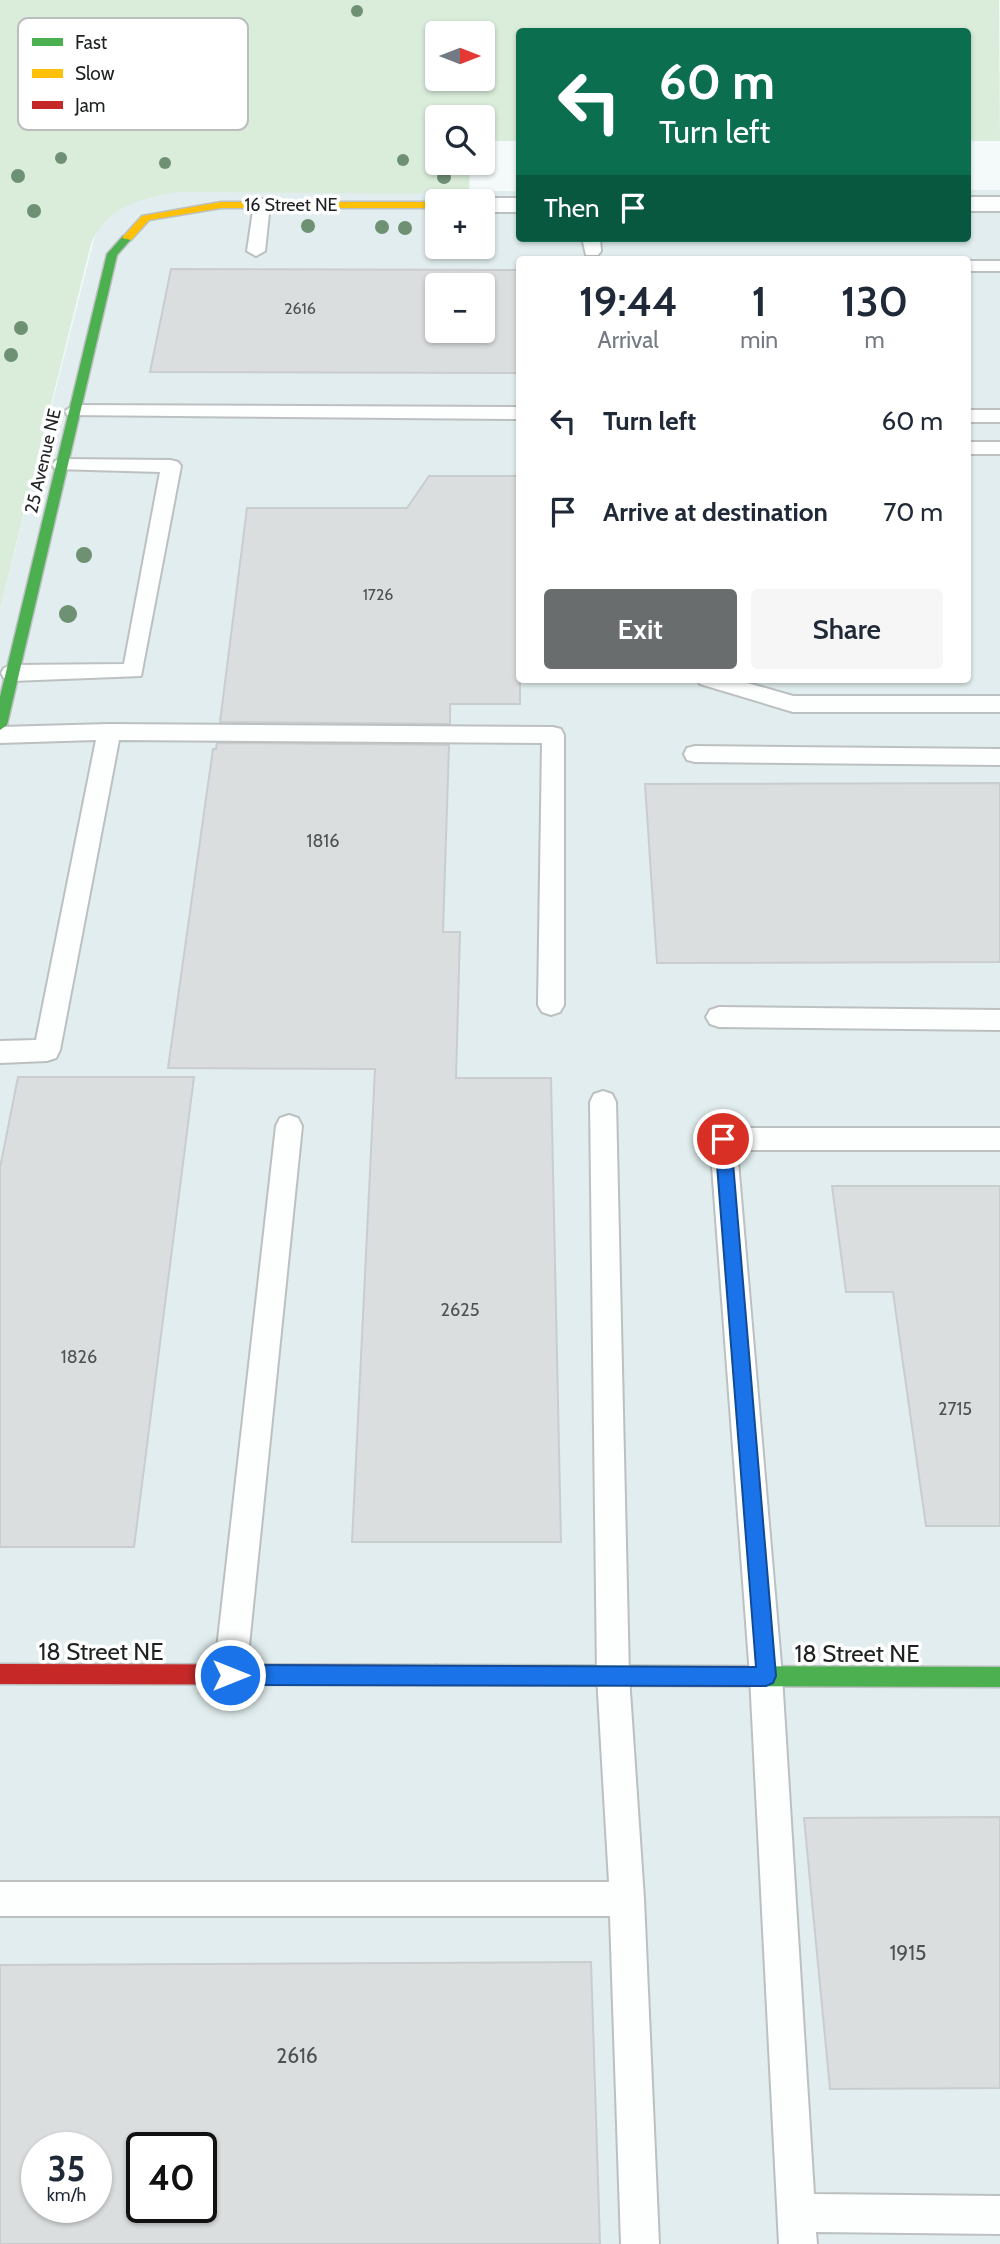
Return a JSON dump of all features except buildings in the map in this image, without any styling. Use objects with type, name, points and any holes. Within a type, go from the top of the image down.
[{"type":"street","points":[[971,204],[1000,204]]},
{"type":"street","name":"16 Street NE","points":[[146,218],[221,205],[425,205]]},
{"type":"street","points":[[495,205],[516,205]]},
{"type":"street","name":"25 Avenue NE","points":[[0,725],[112,254],[146,218]]},
{"type":"street","name":"18 Street NE","points":[[0,1674],[1000,1677]]},
{"type":"lane","points":[[256,251],[262,204]]},
{"type":"lane","points":[[971,266],[1000,266]]},
{"type":"lane","points":[[74,411],[516,413]]},
{"type":"lane","points":[[971,416],[1000,416]]},
{"type":"lane","points":[[971,449],[1000,448]]},
{"type":"lane","points":[[12,673],[133,671],[171,466],[62,465]]},
{"type":"lane","points":[[722,683],[793,704],[1000,704]]},
{"type":"lane","points":[[0,1052],[47,1050],[109,732]]},
{"type":"lane","points":[[0,734],[109,732],[553,735],[551,1005]]},
{"type":"lane","points":[[695,754],[1000,757]]},
{"type":"lane","points":[[719,1017],[1000,1020]]},
{"type":"lane","points":[[603,1102],[613,1676],[626,1899],[640,2244]]},
{"type":"lane","points":[[230,1675],[289,1126]]},
{"type":"lane","points":[[1000,1139],[723,1139],[766,1676],[797,2229],[1000,2215]]},
{"type":"lane","points":[[0,1899],[626,1899]]},
{"type":"shaded area","points":[[971,190],[1000,190],[1000,2244],[0,2244],[0,609],[106,192],[425,191],[425,259],[495,259],[495,191],[516,191],[516,242],[971,242]]},
{"type":"green space","points":[[0,0],[999,0],[1000,141],[971,141],[971,28],[516,28],[516,141],[495,141],[495,105],[425,105],[425,175],[470,175],[469,189],[425,189],[425,194],[180,192],[140,200],[116,212],[97,231],[91,244],[0,609]]},
{"type":"traffic: fast","points":[[0,725],[112,254],[127,238]]},
{"type":"traffic: fast","points":[[437,1675],[1000,1677]]},
{"type":"traffic: slow","points":[[127,238],[146,218],[221,205],[425,205]]},
{"type":"traffic: jam","points":[[0,1674],[437,1675]]},
{"type":"route","points":[[230,1675],[766,1676],[723,1139]]}]
